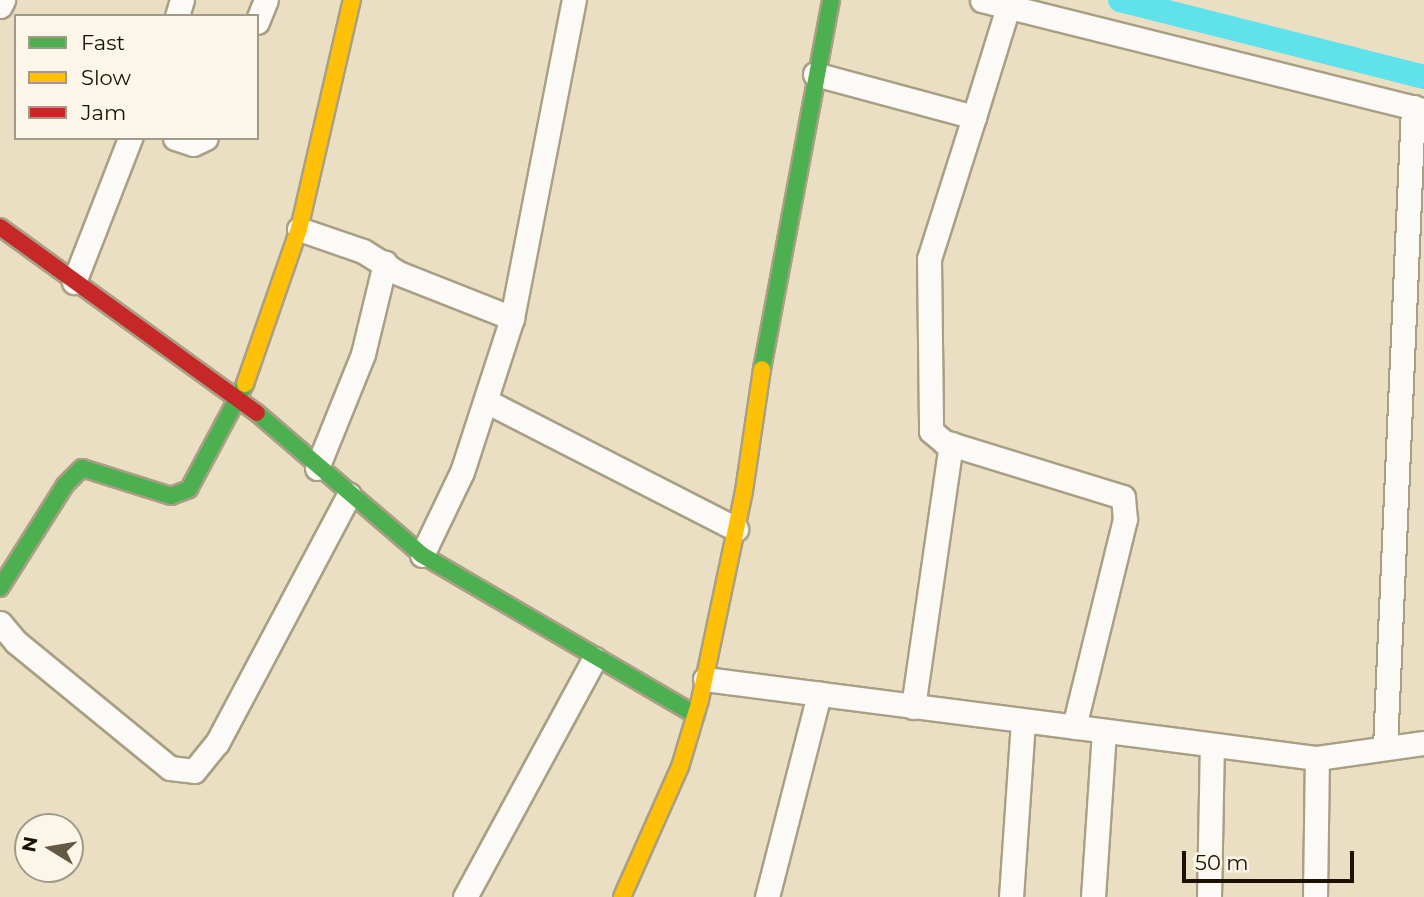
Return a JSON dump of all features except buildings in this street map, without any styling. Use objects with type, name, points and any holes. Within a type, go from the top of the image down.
[{"type":"street","points":[[0,6],[3,0]]},
{"type":"street","points":[[259,17],[266,0]]},
{"type":"street","points":[[0,588],[72,475],[82,468],[97,470],[161,494],[180,496],[189,489],[240,399],[299,229],[352,0]]},
{"type":"street","points":[[422,555],[462,472],[512,318],[574,0]]},
{"type":"street","points":[[622,897],[680,767],[705,679],[736,529],[815,74],[831,0]]},
{"type":"street","points":[[982,0],[1418,108],[1385,747]]},
{"type":"street","points":[[1008,7],[929,259],[931,431],[951,444],[1115,492],[1126,505],[1074,727]]},
{"type":"street","points":[[815,74],[974,117]]},
{"type":"street","points":[[74,282],[129,140]]},
{"type":"street","points":[[181,140],[193,144],[202,140]]},
{"type":"street","points":[[0,227],[240,399],[317,468],[422,555],[594,659],[696,715]]},
{"type":"street","points":[[299,229],[512,318]]},
{"type":"street","points":[[317,468],[363,354],[385,263]]},
{"type":"street","points":[[486,401],[736,529]]},
{"type":"street","points":[[913,707],[951,444]]},
{"type":"street","points":[[0,623],[16,642],[170,768],[194,771],[224,731],[349,495]]},
{"type":"street","points":[[466,897],[594,659]]},
{"type":"street","points":[[705,679],[1317,758],[1424,743]]},
{"type":"street","points":[[767,897],[819,694]]},
{"type":"street","points":[[1011,897],[1023,721]]},
{"type":"street","points":[[1093,897],[1104,731]]},
{"type":"street","points":[[1209,897],[1212,745]]},
{"type":"street","points":[[1315,897],[1317,758]]},
{"type":"waterway","points":[[1120,0],[1424,77]]},
{"type":"traffic: fast","points":[[762,369],[831,0]]},
{"type":"traffic: fast","points":[[0,588],[65,485],[82,468],[171,496],[189,489],[245,384]]},
{"type":"traffic: fast","points":[[257,413],[422,555],[696,715]]},
{"type":"traffic: slow","points":[[245,384],[299,229],[352,0]]},
{"type":"traffic: slow","points":[[622,897],[680,767],[700,700],[744,491],[762,369]]},
{"type":"traffic: jam","points":[[0,227],[257,413]]}]
